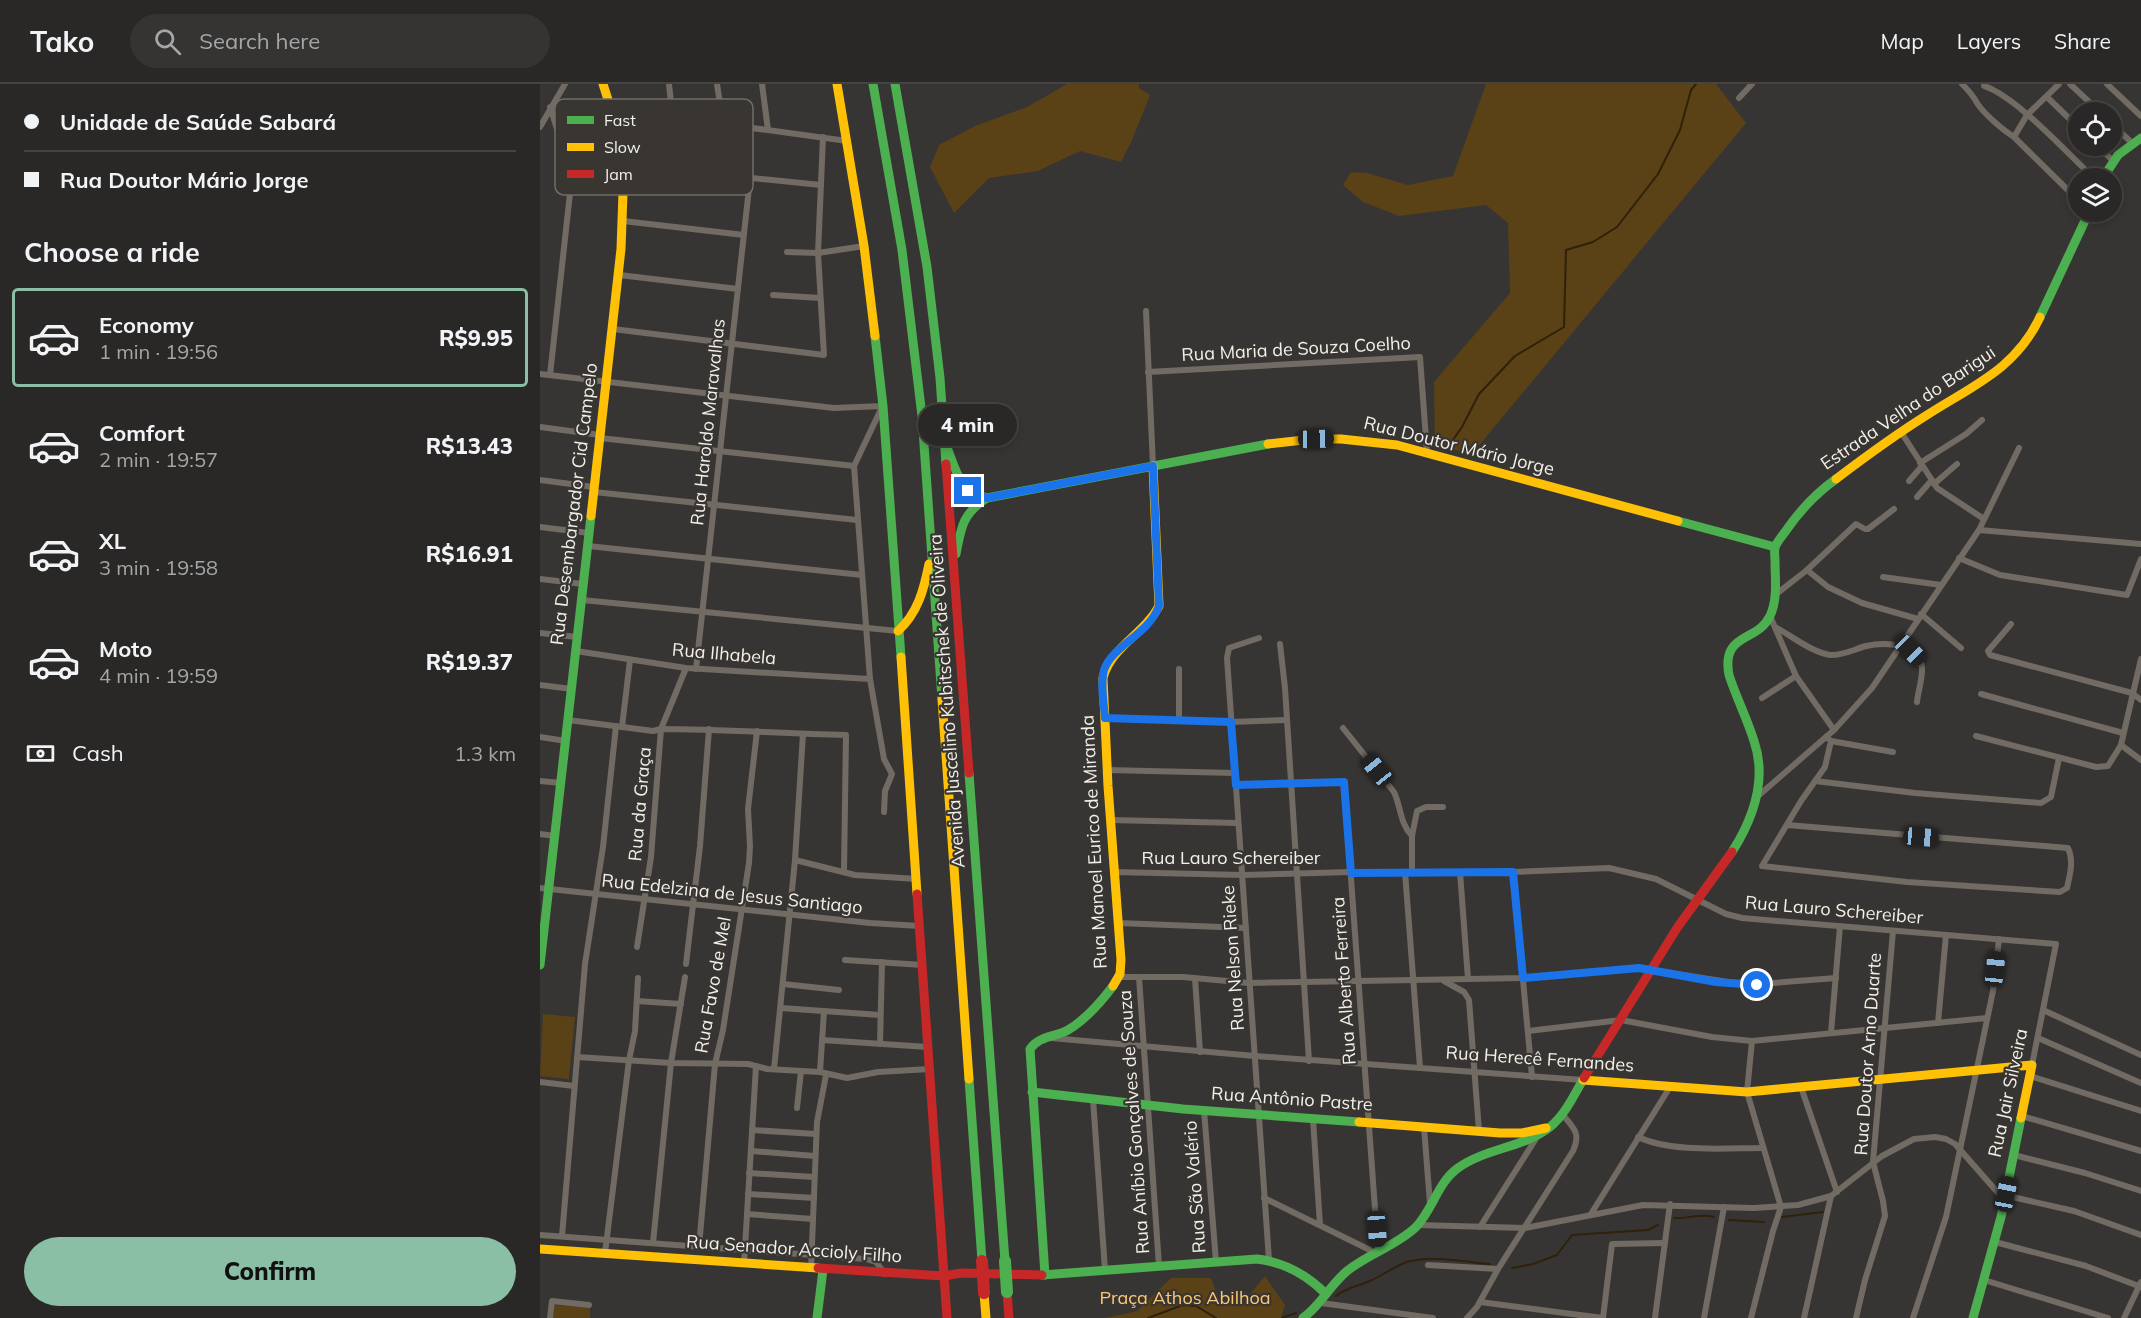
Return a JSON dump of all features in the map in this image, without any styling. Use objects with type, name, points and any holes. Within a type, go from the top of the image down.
[{"type":"main road","name":"Rua Desembargador Cid Campelo","points":[[603,84],[608,99]]},
{"type":"main road","points":[[837,84],[864,246],[883,406],[947,1318]]},
{"type":"main road","name":"Avenida Juscelino Kubitschek de Oliveira","points":[[873,84],[891,184],[922,416],[986,1318]]},
{"type":"main road","name":"Avenida Juscelino Kubitschek de Oliveira","points":[[895,84],[927,267],[946,444],[1009,1318]]},
{"type":"main road","points":[[2109,168],[2113,161],[2136,141]]},
{"type":"main road","name":"Rua Desembargador Cid Campelo","points":[[540,965],[544,889],[555,836],[572,689],[619,275],[623,195]]},
{"type":"main road","name":"Estrada Velha do Barigui","points":[[1775,547],[1801,509],[1819,491],[1901,432],[1997,372],[2022,347],[2035,328],[2084,222]]},
{"type":"main road","name":"Rua Doutor Mário Jorge","points":[[987,498],[1259,446],[1316,439],[1366,439],[1427,453],[1775,547]]},
{"type":"main road","points":[[946,444],[963,486],[973,494],[987,498]]},
{"type":"main road","name":"Rua Manoel Eurico de Miranda","points":[[1045,1038],[1070,1028],[1108,992],[1119,977],[1121,960],[1110,820],[1103,678],[1110,660],[1149,623],[1159,606],[1153,466]]},
{"type":"main road","points":[[954,566],[961,527],[966,515],[973,507],[987,498]]},
{"type":"main road","points":[[1303,1318],[1313,1312],[1344,1274],[1418,1225],[1444,1181],[1462,1165],[1537,1137],[1562,1114],[1677,928],[1700,900],[1747,825],[1758,796],[1760,767],[1758,754],[1727,663],[1730,650],[1734,645],[1764,624],[1770,616],[1774,596],[1775,547]]},
{"type":"main road","points":[[898,631],[909,620],[915,609],[925,582],[932,551]]},
{"type":"main road","points":[[1045,1038],[1035,1042],[1030,1049],[1045,1275]]},
{"type":"main road","name":"Rua Herecê Fernandes","points":[[1584,1080],[1747,1092],[1976,1070],[2031,1071]]},
{"type":"main road","name":"Rua Jair Silveira","points":[[1973,1318],[1995,1242],[2031,1071]]},
{"type":"main road","name":"Rua Antônio Pastre","points":[[1032,1092],[1258,1115],[1479,1131],[1522,1132],[1550,1127]]},
{"type":"main road","name":"Rua Senador Accioly Filho","points":[[540,1249],[885,1274],[944,1276],[961,1273],[1045,1275],[1251,1259],[1269,1260]]},
{"type":"main road","points":[[1269,1260],[1312,1281],[1323,1298]]},
{"type":"main road","points":[[817,1269],[817,1318]]},
{"type":"street","points":[[555,99],[565,84]]},
{"type":"street","points":[[669,84],[671,99]]},
{"type":"street","points":[[717,84],[719,99]]},
{"type":"street","points":[[762,84],[768,130]]},
{"type":"street","points":[[1739,98],[1752,84]]},
{"type":"street","points":[[1962,84],[1976,96],[1980,106],[2068,190]]},
{"type":"street","points":[[2014,137],[2027,115],[2059,84]]},
{"type":"street","points":[[2070,84],[2089,102]]},
{"type":"street","points":[[2107,84],[2141,116]]},
{"type":"street","points":[[1976,96],[1984,85],[1997,90],[2083,168]]},
{"type":"street","points":[[2047,97],[2068,117]]},
{"type":"street","points":[[540,127],[555,99]]},
{"type":"street","points":[[550,107],[555,122]]},
{"type":"street","points":[[753,128],[847,141]]},
{"type":"street","points":[[2122,131],[2136,141]]},
{"type":"street","points":[[613,328],[824,355],[818,254],[823,137]]},
{"type":"street","points":[[2108,156],[2113,161]]},
{"type":"street","points":[[753,179],[820,185]]},
{"type":"street","points":[[550,375],[570,195]]},
{"type":"street","name":"Rua Haroldo Maravalhas","points":[[696,669],[748,195]]},
{"type":"street","points":[[623,221],[744,235]]},
{"type":"street","points":[[787,252],[818,254],[864,246]]},
{"type":"street","points":[[619,275],[738,289]]},
{"type":"street","points":[[773,295],[819,298]]},
{"type":"street","points":[[1146,311],[1153,466]]},
{"type":"street","name":"Rua Maria de Souza Coelho","points":[[1148,372],[1420,357],[1427,453]]},
{"type":"street","points":[[540,374],[834,408],[883,406],[854,466],[870,679],[884,759],[892,774],[885,791],[884,812]]},
{"type":"street","points":[[1909,481],[1921,464],[1983,420]]},
{"type":"street","points":[[540,427],[854,466]]},
{"type":"street","points":[[1901,432],[1941,491],[1984,519]]},
{"type":"street","points":[[1758,796],[1828,739],[1833,730],[1872,688],[1978,530],[2019,448]]},
{"type":"street","points":[[1917,497],[1957,464]]},
{"type":"street","points":[[540,480],[594,490],[857,520]]},
{"type":"street","points":[[1774,596],[1807,570],[1856,524],[1868,529],[1894,509]]},
{"type":"street","points":[[540,527],[589,540],[708,559],[862,575]]},
{"type":"street","points":[[1978,530],[2141,544]]},
{"type":"street","points":[[1959,558],[2000,575],[2127,595],[2141,559]]},
{"type":"street","points":[[1807,570],[1828,587],[1862,603],[1919,617],[1961,648]]},
{"type":"street","points":[[1882,576],[1941,585]]},
{"type":"street","points":[[540,579],[583,584]]},
{"type":"street","points":[[582,600],[898,631]]},
{"type":"street","points":[[1770,616],[1796,676],[1833,730]]},
{"type":"street","points":[[2012,624],[1988,651],[1990,655],[2132,693],[2141,700]]},
{"type":"street","points":[[1777,628],[1816,650],[1832,655],[1882,644],[1902,646],[1910,650],[1919,660],[1922,669],[1917,702]]},
{"type":"street","points":[[540,633],[577,637]]},
{"type":"street","name":"Rua Nelson Rieke","points":[[1259,638],[1232,646],[1228,651],[1269,1260]]},
{"type":"street","points":[[1280,645],[1309,1061]]},
{"type":"street","name":"Rua Ilhabela","points":[[576,651],[696,669],[870,679]]},
{"type":"street","points":[[1976,736],[2102,768],[2108,766],[2121,745],[2141,659]]},
{"type":"street","points":[[562,1236],[585,964],[630,660]]},
{"type":"street","name":"Rua da Graça","points":[[637,946],[652,845],[661,729],[686,668]]},
{"type":"street","points":[[1179,669],[1179,720]]},
{"type":"street","points":[[1762,698],[1796,676]]},
{"type":"street","points":[[540,685],[572,689]]},
{"type":"street","points":[[1981,694],[2123,733]]},
{"type":"street","points":[[1105,718],[1231,722],[1287,720]]},
{"type":"street","points":[[568,720],[654,731],[709,729],[846,735],[844,872]]},
{"type":"street","points":[[1343,728],[1394,792],[1404,825],[1412,836]]},
{"type":"street","points":[[686,964],[700,846],[709,729]]},
{"type":"street","name":"Rua Favo de Mel","points":[[699,1246],[715,1064],[723,1030],[749,855],[748,809],[757,732]]},
{"type":"street","points":[[774,1069],[795,860],[803,734]]},
{"type":"street","points":[[540,737],[566,741]]},
{"type":"street","points":[[1828,739],[1893,752]]},
{"type":"street","points":[[1786,825],[2068,848],[2071,855],[2071,869],[2067,888],[2060,892],[1907,882],[1762,866],[1786,825],[1825,767],[1828,739]]},
{"type":"street","points":[[2121,745],[2141,760]]},
{"type":"street","points":[[1815,781],[1915,793],[2041,803],[2051,797],[2060,758]]},
{"type":"street","points":[[1107,770],[1235,773]]},
{"type":"street","points":[[540,781],[561,783]]},
{"type":"street","name":"Rua Alberto Ferreira","points":[[1291,783],[1344,782],[1376,1251]]},
{"type":"street","points":[[1236,785],[1291,783]]},
{"type":"street","points":[[1420,1068],[1413,980],[1409,872],[1412,836],[1417,811],[1426,807],[1443,807]]},
{"type":"street","points":[[1110,820],[1238,823]]},
{"type":"street","points":[[540,834],[555,836]]},
{"type":"street","points":[[795,860],[867,876],[917,879]]},
{"type":"street","name":"Rua Lauro Schereiber","points":[[1114,872],[1242,876],[1513,872],[1609,868],[1649,877],[1726,914],[1742,918],[2056,944]]},
{"type":"street","points":[[1460,872],[1467,979]]},
{"type":"street","points":[[1513,872],[1532,1077]]},
{"type":"street","name":"Rua Edelzina de Jesus Santiago","points":[[544,889],[920,926]]},
{"type":"street","points":[[1118,923],[1246,928]]},
{"type":"street","points":[[1831,1033],[1840,926]]},
{"type":"street","name":"Rua Doutor Arno Duarte","points":[[1856,1318],[1864,1280],[1885,1216],[1874,1162],[1893,931]]},
{"type":"street","points":[[1938,1023],[1946,935]]},
{"type":"street","points":[[1913,1318],[1946,1217],[1987,1018],[1999,939]]},
{"type":"street","name":"Rua Jair Silveira","points":[[2031,1071],[2056,944]]},
{"type":"street","points":[[845,960],[923,965]]},
{"type":"street","points":[[879,1044],[882,962]]},
{"type":"street","points":[[1119,977],[1195,978],[1249,983],[1442,980],[1523,978],[1633,968],[1747,985],[1836,978]]},
{"type":"street","points":[[653,1243],[671,1063],[685,977]]},
{"type":"street","name":"Rua Aníbio Gonçalves de Souza","points":[[1139,977],[1159,1266]]},
{"type":"street","points":[[605,1253],[629,1060],[635,1031],[638,978]]},
{"type":"street","points":[[1195,978],[1200,1052]]},
{"type":"street","points":[[1442,980],[1464,992],[1469,1000],[1479,1131]]},
{"type":"street","points":[[783,984],[839,990]]},
{"type":"street","points":[[637,1001],[681,1004]]},
{"type":"street","points":[[781,1008],[880,1015]]},
{"type":"street","points":[[2043,1010],[2141,1055]]},
{"type":"street","points":[[817,1269],[811,1255],[816,1134],[823,1073],[824,1011]]},
{"type":"street","points":[[1528,1031],[1620,1020],[1704,1036],[1752,1041],[1987,1018]]},
{"type":"street","name":"Rua Herecê Fernandes","points":[[1045,1038],[1309,1061],[1584,1080]]},
{"type":"street","points":[[2038,1038],[2141,1083]]},
{"type":"street","points":[[822,1040],[928,1047]]},
{"type":"street","points":[[1751,1318],[1781,1207],[1747,1092],[1752,1041]]},
{"type":"street","points":[[577,1057],[756,1066],[852,1078],[875,1072],[930,1069]]},
{"type":"street","points":[[744,1264],[756,1066]]},
{"type":"street","points":[[797,1108],[801,1071]]},
{"type":"street","points":[[2031,1071],[2141,1111]]},
{"type":"street","points":[[540,1082],[574,1086]]},
{"type":"street","points":[[1591,1214],[1670,1087]]},
{"type":"street","points":[[1801,1087],[1834,1194],[1804,1318]]},
{"type":"street","points":[[1093,1099],[1105,1270]]},
{"type":"street","name":"Rua São Valério","points":[[1204,1110],[1215,1262]]},
{"type":"street","points":[[1467,1318],[1480,1302],[1576,1144],[1577,1132],[1562,1114]]},
{"type":"street","points":[[2022,1116],[2141,1151]]},
{"type":"street","points":[[1313,1119],[1320,1225]]},
{"type":"street","points":[[1425,1127],[1430,1205]]},
{"type":"street","points":[[752,1130],[816,1134]]},
{"type":"street","points":[[1480,1227],[1537,1137]]},
{"type":"street","points":[[1638,1137],[1670,1146],[1763,1148]]},
{"type":"street","points":[[1418,1225],[1525,1228],[1643,1205],[1781,1207],[1810,1203],[1834,1194],[1874,1162],[1898,1147],[1920,1138],[1941,1137],[1950,1140],[1959,1148],[1997,1192],[2074,1211],[2141,1235]]},
{"type":"street","points":[[751,1151],[815,1156]]},
{"type":"street","points":[[2014,1155],[2085,1173],[2141,1191]]},
{"type":"street","points":[[749,1173],[814,1178]]},
{"type":"street","points":[[748,1194],[814,1198]]},
{"type":"street","points":[[1264,1198],[1376,1251]]},
{"type":"street","points":[[1655,1318],[1670,1204]]},
{"type":"street","points":[[1704,1318],[1724,1207]]},
{"type":"street","points":[[747,1214],[813,1219]]},
{"type":"street","points":[[540,1235],[872,1260],[885,1274]]},
{"type":"street","points":[[1995,1242],[2086,1266],[2140,1285],[2124,1318]]},
{"type":"street","points":[[1480,1302],[1603,1318],[1612,1244],[1665,1243]]},
{"type":"street","points":[[1428,1265],[1498,1269]]},
{"type":"street","points":[[1984,1280],[2109,1318]]},
{"type":"street","points":[[1323,1298],[1433,1318]]},
{"type":"street","points":[[550,1318],[552,1301],[590,1305]]},
{"type":"green space","points":[[1067,84],[1139,84],[1139,88],[1150,95],[1121,162],[1080,151],[1038,171],[989,178],[954,213],[930,167],[939,145],[975,126],[1027,107]]},
{"type":"green space","points":[[1486,84],[1716,84],[1746,123],[1472,454],[1435,445],[1434,382],[1510,293],[1508,223],[1486,205],[1399,216],[1363,202],[1343,185],[1351,172],[1367,173],[1408,185],[1453,176]]},
{"type":"green space","points":[[543,1014],[575,1017],[569,1079],[540,1076]]},
{"type":"green space","name":"Praça Athos Abilhoa","points":[[1265,1276],[1285,1305],[1281,1318],[1105,1318],[1137,1311],[1171,1278],[1211,1278],[1219,1300],[1245,1300]]},
{"type":"green space","points":[[555,1305],[590,1308],[590,1318],[553,1318]]},
{"type":"waterway","points":[[1450,444],[1462,427],[1479,394],[1515,356],[1564,327],[1566,250],[1593,242],[1617,227],[1658,174],[1680,130],[1691,90],[1696,84]]},
{"type":"waterway","points":[[1782,1217],[1823,1212]]},
{"type":"waterway","points":[[1674,1218],[1714,1217]]},
{"type":"waterway","points":[[1729,1220],[1764,1222]]},
{"type":"waterway","points":[[1512,1268],[1533,1264],[1557,1255],[1572,1235],[1648,1230],[1658,1225]]},
{"type":"waterway","points":[[1336,1296],[1411,1261],[1445,1260],[1490,1264]]},
{"type":"waterway","points":[[1148,1318],[1183,1305],[1196,1306],[1216,1318]]},
{"type":"waterway","points":[[1282,1318],[1296,1313]]},
{"type":"traffic: fast","points":[[873,84],[902,250],[922,416],[942,699]]},
{"type":"traffic: fast","points":[[895,84],[927,267],[940,378],[946,464]]},
{"type":"traffic: fast","points":[[2110,168],[2118,155],[2141,138]]},
{"type":"traffic: fast","points":[[2040,317],[2084,222]]},
{"type":"traffic: fast","points":[[875,336],[883,406],[901,657]]},
{"type":"traffic: fast","points":[[956,554],[964,521],[973,509],[987,498],[1268,444]]},
{"type":"traffic: fast","points":[[948,450],[957,474],[965,486],[987,498]]},
{"type":"traffic: fast","points":[[1732,852],[1752,812],[1759,770],[1754,741],[1729,675],[1730,651],[1764,625],[1770,616],[1775,596],[1775,547],[1777,543],[1808,503],[1836,479]]},
{"type":"traffic: fast","points":[[540,965],[591,516]]},
{"type":"traffic: fast","points":[[1678,521],[1775,547]]},
{"type":"traffic: fast","points":[[969,773],[1005,1261]]},
{"type":"traffic: fast","points":[[1045,1275],[1030,1049],[1038,1042],[1068,1030],[1081,1021],[1113,986]]},
{"type":"traffic: fast","points":[[1303,1318],[1347,1271],[1400,1240],[1416,1227],[1440,1188],[1458,1168],[1480,1156],[1528,1139],[1550,1127],[1565,1111],[1584,1078]]},
{"type":"traffic: fast","points":[[969,1079],[982,1261]]},
{"type":"traffic: fast","points":[[1032,1092],[1183,1109],[1359,1122]]},
{"type":"traffic: fast","points":[[1973,1318],[2001,1217],[2021,1118]]},
{"type":"traffic: fast","points":[[1042,1275],[1257,1259],[1276,1263],[1294,1271],[1311,1281],[1326,1294]]},
{"type":"traffic: fast","points":[[1005,1261],[1007,1292]]},
{"type":"traffic: fast","points":[[817,1318],[823,1270]]},
{"type":"traffic: slow","points":[[603,84],[608,99]]},
{"type":"traffic: slow","points":[[837,84],[864,246],[875,336]]},
{"type":"traffic: slow","points":[[591,516],[621,249],[623,195]]},
{"type":"traffic: slow","points":[[1836,479],[1903,430],[1991,375],[2019,350],[2040,317]]},
{"type":"traffic: slow","points":[[1268,444],[1313,439],[1341,439],[1397,445],[1678,521]]},
{"type":"traffic: slow","points":[[1113,986],[1120,974],[1121,960],[1108,786],[1103,678],[1113,658],[1153,616],[1159,606],[1153,466]]},
{"type":"traffic: slow","points":[[898,631],[915,608],[929,564]]},
{"type":"traffic: slow","points":[[901,657],[917,894]]},
{"type":"traffic: slow","points":[[942,699],[969,1079]]},
{"type":"traffic: slow","points":[[1583,1080],[1747,1092],[2032,1065],[2021,1118]]},
{"type":"traffic: slow","points":[[1359,1122],[1500,1133],[1522,1133],[1546,1128]]},
{"type":"traffic: slow","points":[[540,1249],[818,1268]]},
{"type":"traffic: slow","points":[[984,1293],[986,1318]]},
{"type":"traffic: jam","points":[[946,464],[969,773]]},
{"type":"traffic: jam","points":[[1584,1078],[1677,928],[1732,852]]},
{"type":"traffic: jam","points":[[917,894],[947,1318]]},
{"type":"traffic: jam","points":[[982,1261],[984,1293]]},
{"type":"traffic: jam","points":[[818,1268],[944,1276],[961,1273],[1042,1275]]},
{"type":"traffic: jam","points":[[1007,1292],[1009,1318]]},
{"type":"route","points":[[968,491],[987,498],[1153,466],[1159,606],[1149,623],[1110,660],[1105,669],[1103,678],[1105,718],[1231,722],[1236,785],[1344,782],[1351,873],[1513,872],[1523,978],[1639,968],[1716,982],[1757,985]]}]
